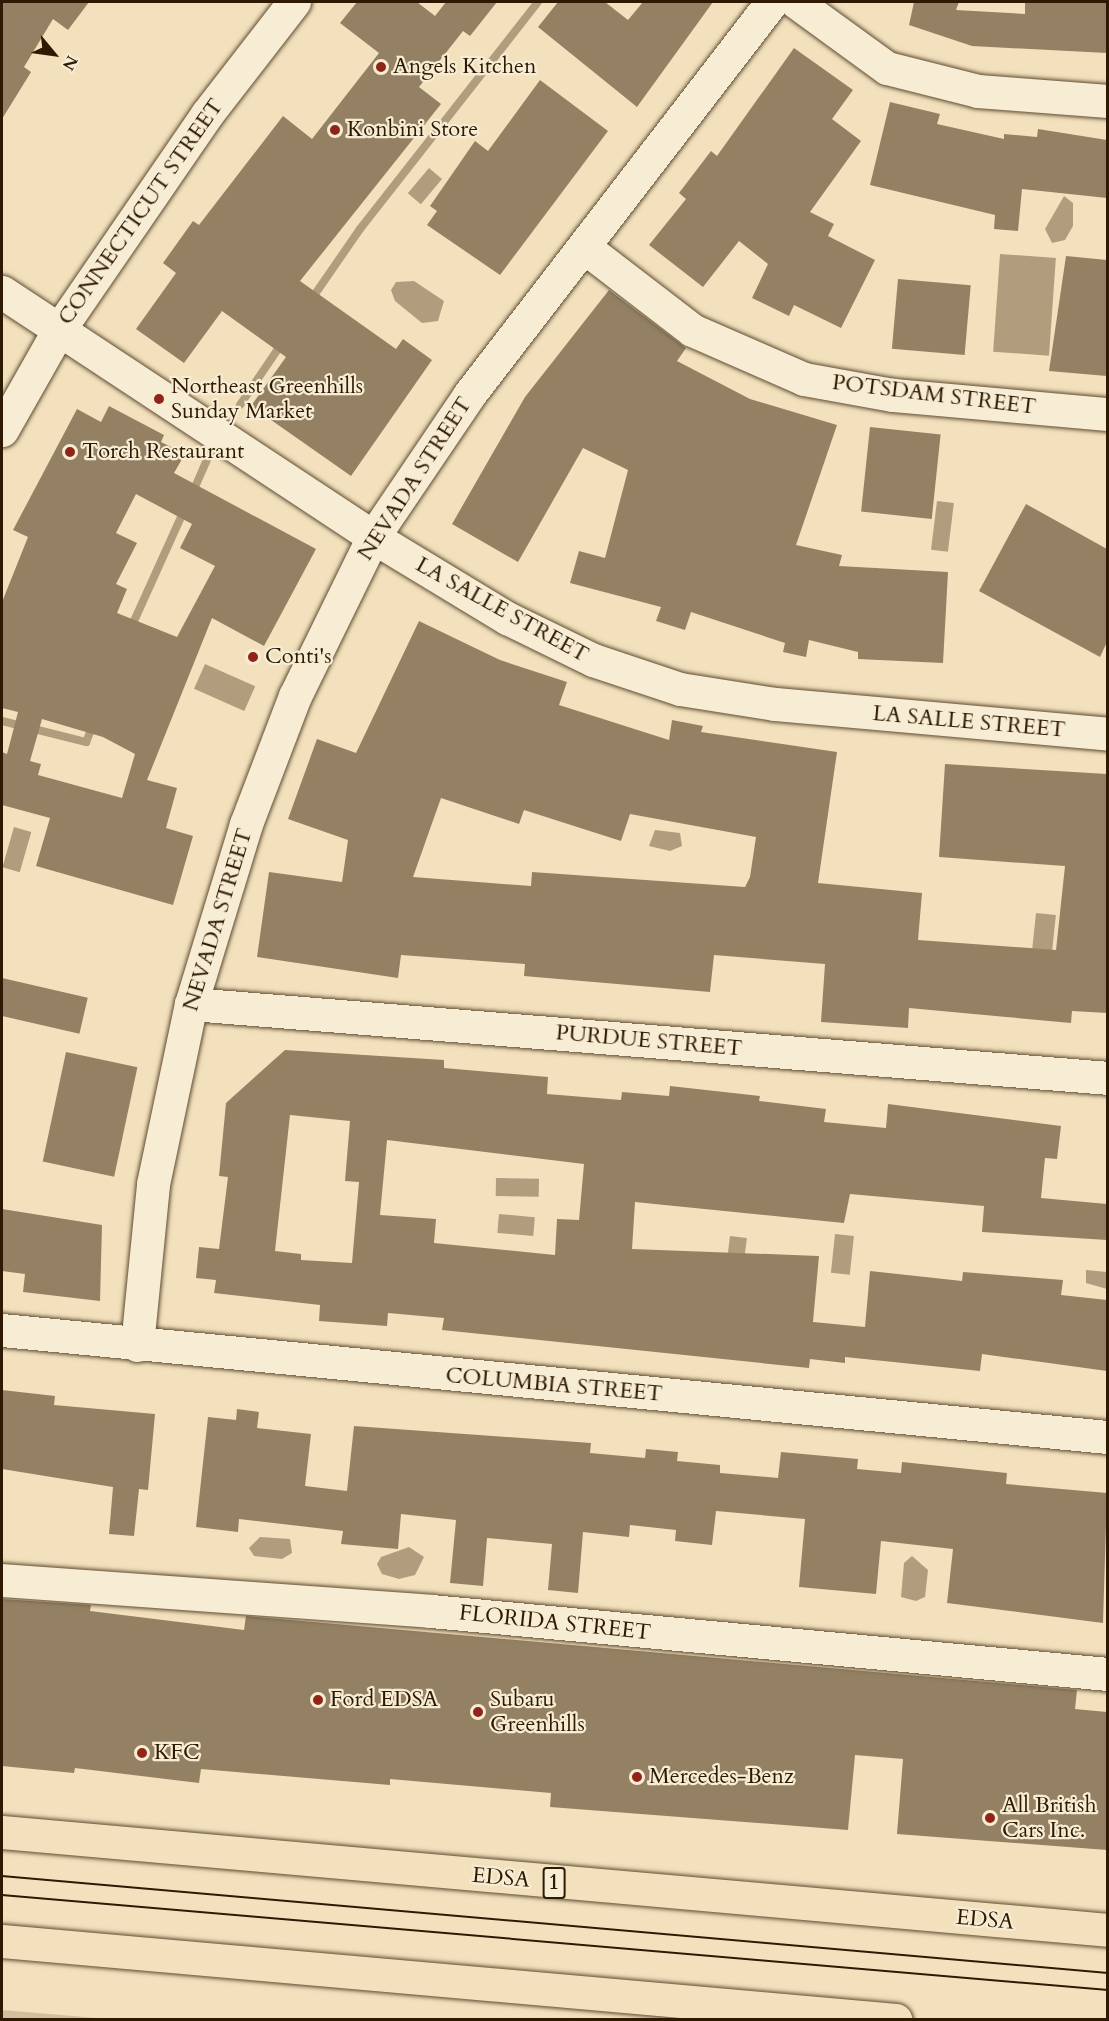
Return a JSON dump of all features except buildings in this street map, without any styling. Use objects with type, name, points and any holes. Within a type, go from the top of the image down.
[{"type":"highway","name":"EDSA","points":[[2,1832],[1107,1930]]},
{"type":"highway","points":[[2,1941],[896,2019]]},
{"type":"street","name":"CONNECTICUT STREET","points":[[2,430],[58,331],[207,114],[294,2]]},
{"type":"street","name":"NEVADA STREET","points":[[137,1345],[153,1184],[191,1005],[246,824],[295,696],[373,537],[469,395],[772,2]]},
{"type":"street","points":[[796,2],[887,68],[978,91],[1107,101]]},
{"type":"street","name":"POTSDAM STREET","points":[[584,247],[692,330],[804,379],[893,395],[1107,414]]},
{"type":"street","name":"LA SALLE STREET","points":[[2,294],[373,537],[507,618],[593,660],[680,689],[776,704],[1107,734]]},
{"type":"street","name":"PURDUE STREET","points":[[191,1005],[1107,1078]]},
{"type":"street","name":"COLUMBIA STREET","points":[[2,1330],[137,1345],[1107,1437]]},
{"type":"street","name":"FLORIDA STREET","points":[[2,1580],[431,1611],[1107,1674]]},
{"type":"shaded area","points":[[429,168],[442,179],[421,204],[408,193]]},
{"type":"shaded area","points":[[1064,196],[1073,203],[1073,226],[1065,240],[1052,243],[1045,229]]},
{"type":"shaded area","points":[[1000,254],[1056,258],[1049,356],[993,352]]},
{"type":"shaded area","points":[[414,281],[444,301],[438,321],[422,323],[395,301],[391,290],[396,282]]},
{"type":"shaded area","points":[[937,501],[954,503],[948,552],[931,550]]},
{"type":"shaded area","points":[[205,664],[255,686],[244,711],[194,689]]},
{"type":"shaded area","points":[[14,827],[31,832],[20,872],[2,867]]},
{"type":"shaded area","points":[[655,830],[680,833],[682,846],[670,851],[649,846]]},
{"type":"shaded area","points":[[1036,913],[1056,915],[1052,956],[1032,954]]},
{"type":"shaded area","points":[[496,1178],[539,1179],[539,1197],[496,1196]]},
{"type":"shaded area","points":[[499,1214],[535,1217],[533,1236],[497,1233]]},
{"type":"shaded area","points":[[835,1234],[854,1236],[850,1275],[831,1273]]},
{"type":"shaded area","points":[[730,1236],[747,1238],[742,1279],[725,1277]]},
{"type":"shaded area","points":[[1086,1270],[1107,1272],[1107,1289],[1086,1283]]},
{"type":"shaded area","points":[[260,1537],[290,1539],[292,1553],[282,1559],[254,1556],[249,1548]]},
{"type":"shaded area","points":[[409,1547],[424,1557],[415,1575],[399,1579],[382,1574],[377,1564],[381,1557]]},
{"type":"shaded area","points":[[912,1556],[928,1570],[925,1597],[916,1601],[901,1597],[904,1563]]},
{"type":"shaded area","points":[[2,2010],[109,2019],[2,2019]]},
{"type":"waterway","points":[[311,300],[360,229],[538,2]]},
{"type":"waterway","points":[[240,405],[282,343]]},
{"type":"waterway","points":[[192,494],[209,455]]},
{"type":"waterway","points":[[130,630],[185,508]]},
{"type":"waterway","points":[[2,721],[86,742],[94,723]]},
{"type":"tram line","points":[[2,1876],[1108,1973]]},
{"type":"tram line","points":[[2,1895],[1108,1990]]},
{"type":"place","name":"Angels Kitchen","points":[[381,67]]},
{"type":"place","name":"Konbini Store","points":[[335,130]]},
{"type":"place","name":"Northeast Greenhills Sunday Market","points":[[159,399]]},
{"type":"place","name":"Torch Restaurant","points":[[70,452]]},
{"type":"place","name":"Conti's","points":[[253,657]]},
{"type":"place","name":"Ford EDSA","points":[[318,1700]]},
{"type":"place","name":"Subaru Greenhills","points":[[478,1712]]},
{"type":"place","name":"KFC","points":[[142,1753]]},
{"type":"place","name":"Mercedes-Benz","points":[[637,1777]]},
{"type":"place","name":"All British Cars Inc.","points":[[990,1818]]}]
